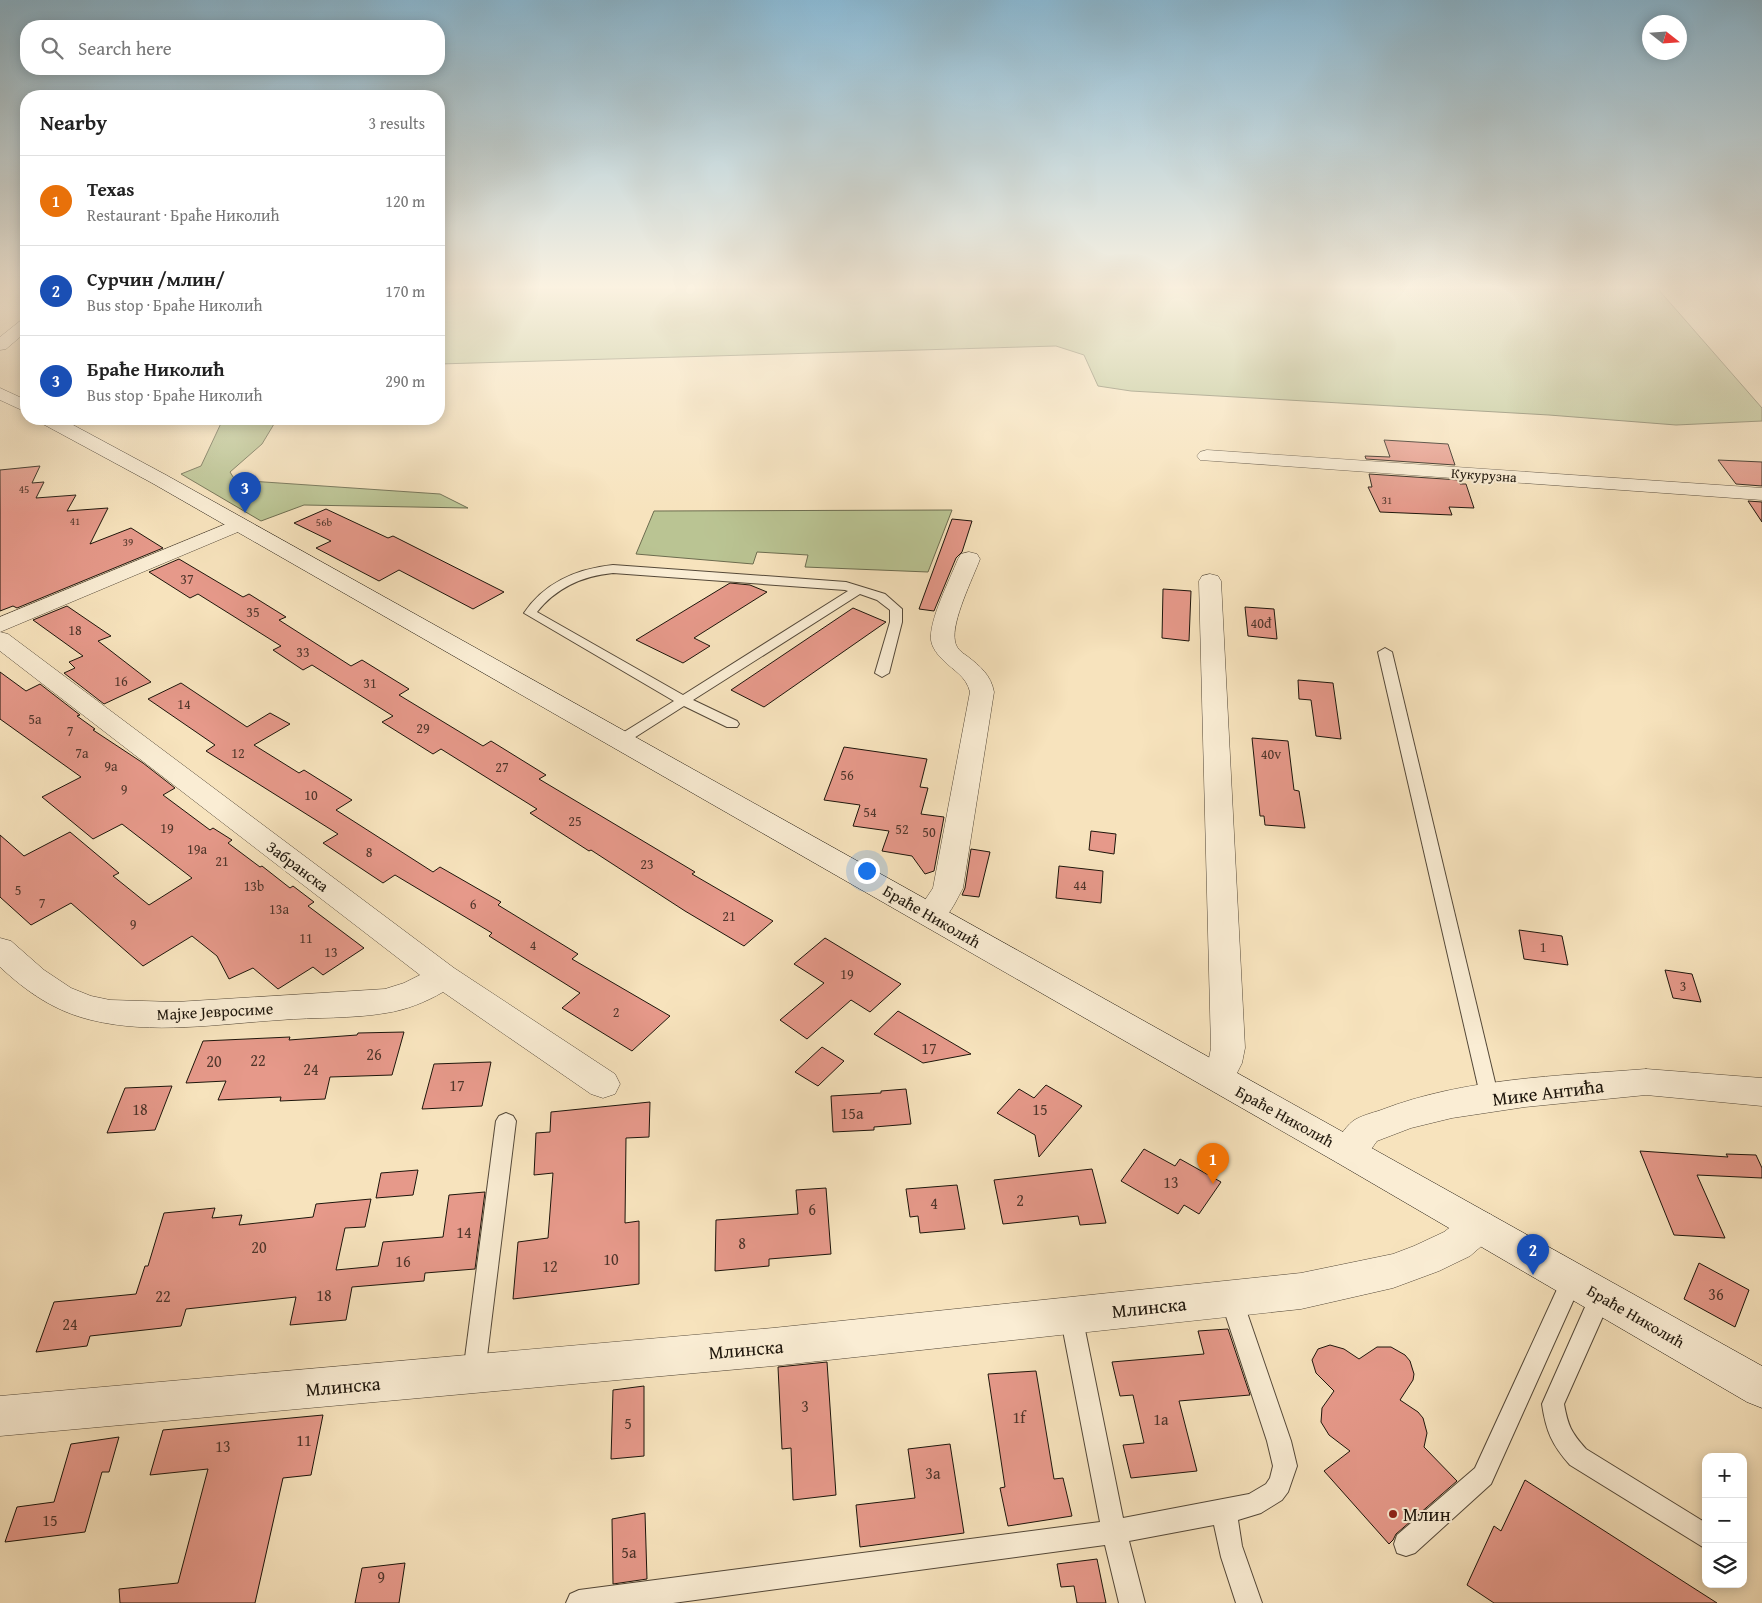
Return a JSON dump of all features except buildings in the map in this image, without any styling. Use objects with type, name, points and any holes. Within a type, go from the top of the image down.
[{"type":"street","points":[[0,393],[20,404]]},
{"type":"street","name":"Браће Николић","points":[[59,425],[621,740],[1762,1388]]},
{"type":"street","name":"Кукурузна","points":[[1207,456],[1762,494]]},
{"type":"street","points":[[0,625],[238,525]]},
{"type":"street","points":[[930,915],[940,903],[948,888],[982,692],[982,684],[978,678],[949,652],[943,640],[946,623],[969,559]]},
{"type":"street","points":[[1210,581],[1228,1048],[1225,1063],[1218,1078]]},
{"type":"street","name":"Забранска","points":[[0,639],[443,976],[603,1084]]},
{"type":"street","name":"Мајке Јевросиме","points":[[0,949],[24,972],[69,1001],[97,1010],[136,1014],[186,1014],[385,1001],[408,996],[423,990],[443,976]]},
{"type":"street","name":"Мике Антића","points":[[1349,1152],[1364,1131],[1406,1115],[1452,1104],[1600,1085],[1646,1082],[1762,1092]]},
{"type":"street","name":"Млинска","points":[[0,1416],[773,1347],[1300,1291],[1393,1271],[1426,1259],[1457,1244],[1479,1226]]},
{"type":"lane","points":[[732,724],[684,701],[530,613],[536,604],[559,586],[584,573],[613,569],[846,586],[881,597],[896,609],[896,622],[882,673]]},
{"type":"lane","points":[[621,740],[858,590]]},
{"type":"lane","points":[[1384,652],[1490,1099]]},
{"type":"lane","points":[[474,1374],[506,1121]]},
{"type":"lane","points":[[1587,1288],[1553,1404],[1556,1424],[1563,1440],[1578,1457],[1702,1534]]},
{"type":"lane","points":[[1406,1544],[1483,1476],[1512,1416],[1587,1288]]},
{"type":"lane","points":[[579,1603],[1114,1532],[1253,1505],[1274,1492],[1280,1484],[1285,1466],[1279,1441],[1231,1298]]},
{"type":"lane","points":[[1071,1316],[1114,1532],[1132,1603]]},
{"type":"lane","points":[[1226,1510],[1229,1543],[1249,1603]]},
{"type":"green space","points":[[1088,364],[1723,364],[1762,408],[1762,421],[1676,425],[1549,415],[1131,391],[1098,386]]},
{"type":"green space","points":[[220,425],[273,425],[262,444],[230,472],[235,480],[440,494],[468,508],[304,505],[261,521],[181,474],[201,466]]},
{"type":"green space","points":[[952,510],[928,572],[805,567],[808,555],[757,552],[753,564],[636,554],[654,511]]},
{"type":"place","name":"Браће Николић","points":[[245,513]]},
{"type":"place","name":"Texas","points":[[1213,1184]]},
{"type":"place","name":"Сурчин /млин/","points":[[1533,1275]]},
{"type":"place","name":"Млин","points":[[1393,1514]]}]
